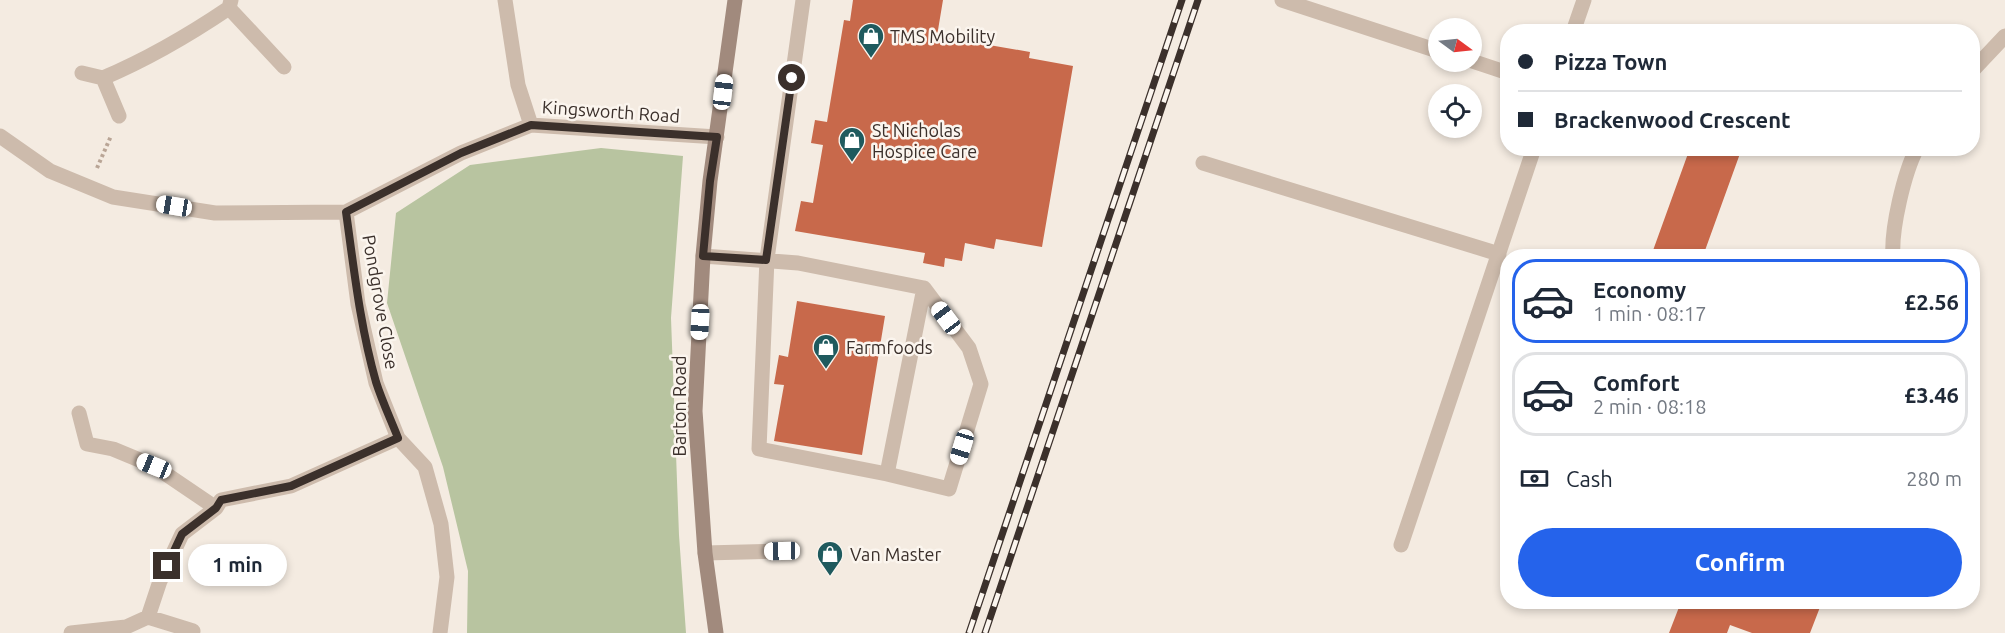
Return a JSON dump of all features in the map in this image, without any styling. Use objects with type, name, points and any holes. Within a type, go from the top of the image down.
[{"type":"street","points":[[505,0],[518,85],[531,125]]},
{"type":"street","name":"Barton Road","points":[[716,633],[705,553],[695,411],[703,256],[710,181],[735,0]]},
{"type":"street","points":[[703,256],[766,260],[798,263],[924,288],[969,348],[981,384],[949,489],[887,474],[759,449],[766,260],[803,0]]},
{"type":"street","points":[[1282,0],[1428,48]]},
{"type":"street","points":[[1576,24],[1584,0]]},
{"type":"street","points":[[82,73],[103,78],[125,69],[191,33],[230,4],[284,67]]},
{"type":"street","points":[[1980,63],[2005,36]]},
{"type":"street","points":[[1482,64],[1500,70]]},
{"type":"street","points":[[103,78],[119,116]]},
{"type":"street","name":"Kingsworth Road","points":[[0,136],[50,171],[113,197],[215,213],[346,212],[461,153],[531,125],[717,137]]},
{"type":"street","points":[[1501,249],[1531,156]]},
{"type":"street","points":[[1892,249],[1899,208],[1913,156]]},
{"type":"street","points":[[1203,163],[1499,254]]},
{"type":"street","name":"Pondgrove Close","points":[[346,212],[358,304],[376,383],[398,438],[425,467],[441,524],[447,577],[440,633]]},
{"type":"street","points":[[1401,545],[1500,251]]},
{"type":"street","points":[[887,474],[924,288]]},
{"type":"street","points":[[79,413],[87,444],[113,449],[154,466],[216,508]]},
{"type":"street","points":[[71,633],[126,627],[148,616],[160,581],[182,534],[216,508],[221,500],[291,486],[398,438]]},
{"type":"street","points":[[705,553],[782,551]]},
{"type":"street","points":[[148,616],[193,632]]},
{"type":"path","points":[[89,187],[119,116]]},
{"type":"green space","points":[[601,148],[683,156],[671,318],[679,535],[686,633],[467,633],[468,571],[443,467],[387,303],[396,213],[470,165]]},
{"type":"building","points":[[853,0],[943,0],[937,36],[1030,52],[1029,58],[1073,66],[1042,247],[996,239],[994,249],[965,243],[962,261],[945,258],[944,267],[923,263],[925,253],[795,231],[801,201],[813,203],[823,145],[811,143],[815,120],[827,122],[844,20],[850,21]]},
{"type":"building","points":[[1687,156],[1739,156],[1706,249],[1654,249]]},
{"type":"building","name":"Farmfoods","points":[[797,301],[885,316],[862,455],[774,441],[784,385],[774,384],[779,355],[788,357]]},
{"type":"building","points":[[1678,609],[1819,609],[1810,633],[1752,633],[1730,625],[1727,633],[1669,633]]},
{"type":"railway","points":[[969,633],[1182,0]]},
{"type":"railway","points":[[985,633],[1198,0]]},
{"type":"place","name":"TMS Mobility","points":[[871,59]]},
{"type":"place","name":"St Nicholas Hospice Care","points":[[852,163]]},
{"type":"place","name":"Farmfoods","points":[[826,370]]},
{"type":"place","name":"Van Master","points":[[830,577]]},
{"type":"route","points":[[167,566],[182,534],[216,508],[221,500],[291,486],[398,438],[376,383],[358,304],[346,212],[461,153],[531,125],[717,137],[710,181],[703,256],[766,260],[792,78]]}]
